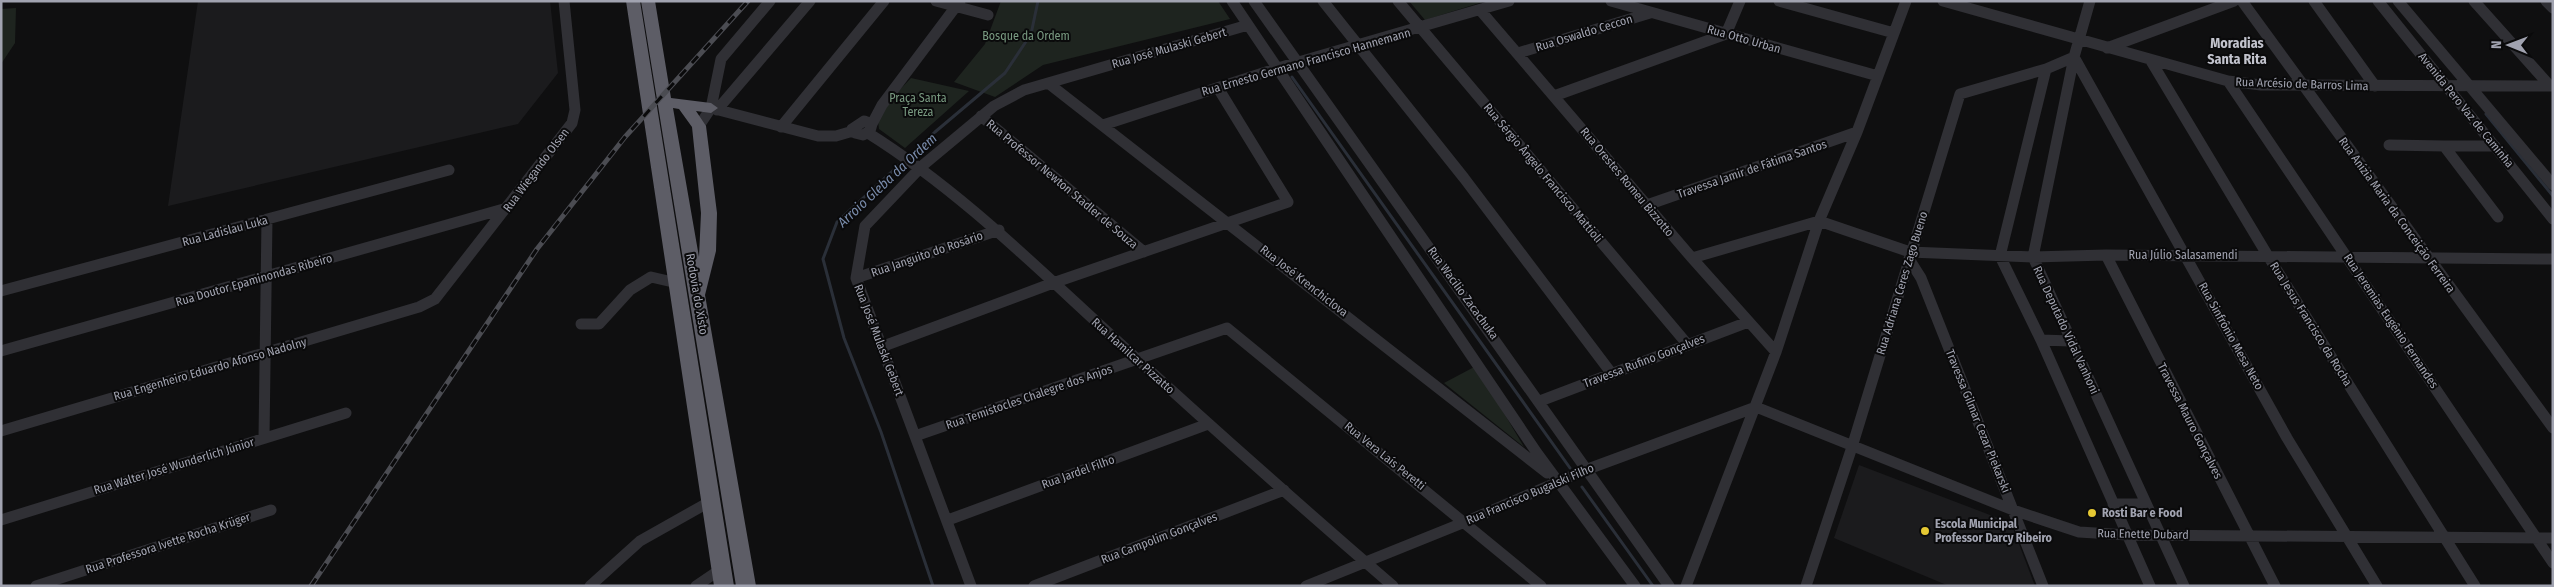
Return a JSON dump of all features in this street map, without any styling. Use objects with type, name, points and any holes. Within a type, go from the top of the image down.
[{"type":"highway","points":[[624,1],[637,29]]},
{"type":"highway","name":"Rodovia do Xisto","points":[[633,1],[724,586]]},
{"type":"highway","name":"Rodovia do Xisto","points":[[648,1],[746,586]]},
{"type":"highway","points":[[665,102],[714,109]]},
{"type":"highway","points":[[684,106],[699,126],[709,214],[708,250],[698,301]]},
{"type":"street","name":"Rua Wiegando Olsen","points":[[420,307],[441,293],[565,135],[574,117],[564,1]]},
{"type":"street","points":[[714,109],[721,59],[770,1]]},
{"type":"street","points":[[699,126],[810,1]]},
{"type":"street","points":[[781,127],[884,1]]},
{"type":"street","points":[[936,1],[959,4],[988,14]]},
{"type":"street","name":"Rua Wacílio Zacachuka","points":[[1232,1],[1558,482],[1634,586]]},
{"type":"street","name":"Rua Wacílio Zacachuka","points":[[1254,1],[1540,401],[1669,586]]},
{"type":"street","points":[[1323,1],[1464,178],[1612,374]]},
{"type":"street","name":"Rua Sérgio Ângelo Francisco Mattioli","points":[[1398,1],[1688,345]]},
{"type":"street","name":"Rua Ernesto Germano Francisco Hannemann","points":[[1103,125],[1278,68],[1358,47],[1509,1]]},
{"type":"street","name":"Rua Otto Urban","points":[[1611,1],[1878,76]]},
{"type":"street","points":[[1554,96],[1712,41],[1726,34],[1740,1]]},
{"type":"street","points":[[1779,1],[1894,33]]},
{"type":"street","points":[[1686,586],[1756,407],[1819,221],[1857,132],[1906,1]]},
{"type":"street","name":"Rua Arcésio de Barros Lima","points":[[1943,1],[1979,6],[2108,48],[2228,81],[2301,85],[2551,86]]},
{"type":"street","name":"Rua Deputado Vidal Vanhoni","points":[[2090,1],[2074,58],[2032,257],[2184,586]]},
{"type":"street","points":[[2108,48],[2234,1]]},
{"type":"street","name":"Rua Anízia Maria da Conceição Ferreira","points":[[2242,1],[2301,85],[2553,428]]},
{"type":"street","points":[[2314,1],[2375,86]]},
{"type":"street","name":"Avenida Pero Vaz de Caminha","points":[[2378,1],[2553,219]]},
{"type":"street","name":"Avenida Pero Vaz de Caminha","points":[[2398,1],[2472,86],[2553,185]]},
{"type":"street","points":[[2474,1],[2551,86]]},
{"type":"street","points":[[2546,1],[2553,8]]},
{"type":"street","points":[[855,127],[860,135],[870,129],[882,105],[959,4]]},
{"type":"street","name":"Rua Orestes Romeu Bizzotto","points":[[1480,10],[1692,258],[1776,352]]},
{"type":"street","name":"Rua Oswaldo Ceccon","points":[[1518,53],[1651,13]]},
{"type":"street","name":"Rua José Mulaski Gebert","points":[[971,586],[948,520],[856,278],[865,226],[920,165],[980,116],[1007,97],[1048,83],[1248,25]]},
{"type":"street","name":"Rua Adriana Ceres Zago Bueno","points":[[1806,586],[1852,446],[1960,94],[2051,67],[2074,58]]},
{"type":"street","name":"Rua Sinfrônio Mesa Neto","points":[[2074,58],[2287,438],[2349,537],[2377,586]]},
{"type":"street","name":"Rua Jesus Francisco da Rocha","points":[[2151,60],[2268,256],[2475,586]]},
{"type":"street","points":[[2072,72],[2051,67],[2000,256],[2041,340],[2150,586]]},
{"type":"street","name":"Rua Jeremias Eugênio Fernandes","points":[[2228,81],[2553,563]]},
{"type":"street","name":"Rua José Krenchiclova","points":[[1048,83],[1230,223],[1558,482]]},
{"type":"street","points":[[881,346],[1053,283],[1288,202],[1218,88]]},
{"type":"street","points":[[714,109],[827,137],[855,127],[882,105]]},
{"type":"street","name":"Rua Professor Newton Stadler de Souza","points":[[980,116],[1144,252]]},
{"type":"street","name":"Rua Hamilcar Pizzatto","points":[[870,129],[920,165],[998,230],[1053,283],[1208,424],[1393,586]]},
{"type":"street","name":"Travessa Jamir de Fátima Santos","points":[[1647,205],[1857,132]]},
{"type":"street","points":[[2389,145],[2495,146]]},
{"type":"street","points":[[2444,146],[2498,218]]},
{"type":"street","name":"Rua Ladislau Luka","points":[[1,291],[449,170]]},
{"type":"street","name":"Rua Doutor Epaminondas Ribeiro","points":[[1,351],[507,208]]},
{"type":"street","points":[[264,438],[267,219]]},
{"type":"street","points":[[1692,258],[1819,221]]},
{"type":"street","name":"Rua Júlio Salasamendi","points":[[1819,221],[1910,256],[2032,257],[2106,255],[2430,259],[2553,258]]},
{"type":"street","name":"Rua Janguito do Rosário","points":[[856,278],[998,230]]},
{"type":"street","name":"Travessa Mauro Gonçalves","points":[[2106,255],[2275,586]]},
{"type":"street","name":"Travessa Gilmar Cezar Piekarski","points":[[1910,256],[1921,278],[2043,586]]},
{"type":"street","points":[[581,324],[599,324],[630,290],[652,277],[677,283]]},
{"type":"street","name":"Rua Engenheiro Eduardo Afonso Nadolny","points":[[1,431],[420,307]]},
{"type":"street","name":"Travessa Rufino Gonçalves","points":[[1540,401],[1748,322]]},
{"type":"street","name":"Rua Temistocles Chalegre dos Anjos","points":[[916,436],[1227,328]]},
{"type":"street","name":"Rua Vera Laís Peretti","points":[[1227,328],[1541,586]]},
{"type":"street","points":[[2041,340],[2071,341]]},
{"type":"street","name":"Rua Francisco Bugalski Filho","points":[[1306,586],[1465,522],[1588,469],[1756,407]]},
{"type":"street","name":"Rua Enette Dubard","points":[[1756,407],[2013,510],[2078,532],[2128,535],[2553,538]]},
{"type":"street","name":"Rua Walter José Wunderlich Júnior","points":[[1,520],[346,413]]},
{"type":"street","name":"Rua Jardel Filho","points":[[948,520],[1208,424]]},
{"type":"street","name":"Rua Campolim Gonçalves","points":[[1034,586],[1284,490]]},
{"type":"street","points":[[590,586],[640,541],[711,501]]},
{"type":"street","points":[[2113,504],[2146,504]]},
{"type":"street","name":"Rua Professora Ivette Rocha Krüger","points":[[36,586],[272,510]]},
{"type":"street","points":[[696,586],[721,568]]},
{"type":"shaded area","points":[[198,1],[550,1],[558,73],[518,124],[168,206]]},
{"type":"shaded area","name":"Escola Municipal Professor Darcy Ribeiro","points":[[1859,465],[2011,523],[2035,586],[1949,586],[1834,538]]},
{"type":"green space","name":"Bosque da Ordem","points":[[1001,1],[1218,1],[1230,19],[1043,65],[995,97],[954,82],[985,44]]},
{"type":"green space","points":[[1409,1],[1486,1],[1425,20]]},
{"type":"green space","points":[[16,8],[15,43],[1,64],[1,9]]},
{"type":"green space","name":"Praça Santa Tereza","points":[[911,78],[969,91],[905,148],[879,129],[878,121],[890,100]]},
{"type":"green space","points":[[1476,366],[1524,447],[1444,383]]},
{"type":"waterway","name":"Arroio Gleba da Ordem","points":[[933,586],[881,432],[844,338],[823,259],[837,222],[935,132],[1005,73],[1031,34],[1038,1]]},
{"type":"waterway","points":[[1292,77],[1570,468]]},
{"type":"waterway","points":[[2486,114],[2553,196]]},
{"type":"waterway","points":[[1582,487],[1653,586]]},
{"type":"railway","points":[[311,586],[537,249],[625,137],[748,1]]},
{"type":"place","name":"Rosti Bar e Food","points":[[2092,513]]},
{"type":"place","name":"Escola Municipal Professor Darcy Ribeiro","points":[[1925,531]]},
{"type":"district","name":"Moradias Santa Rita","points":[[2237,52]]}]
